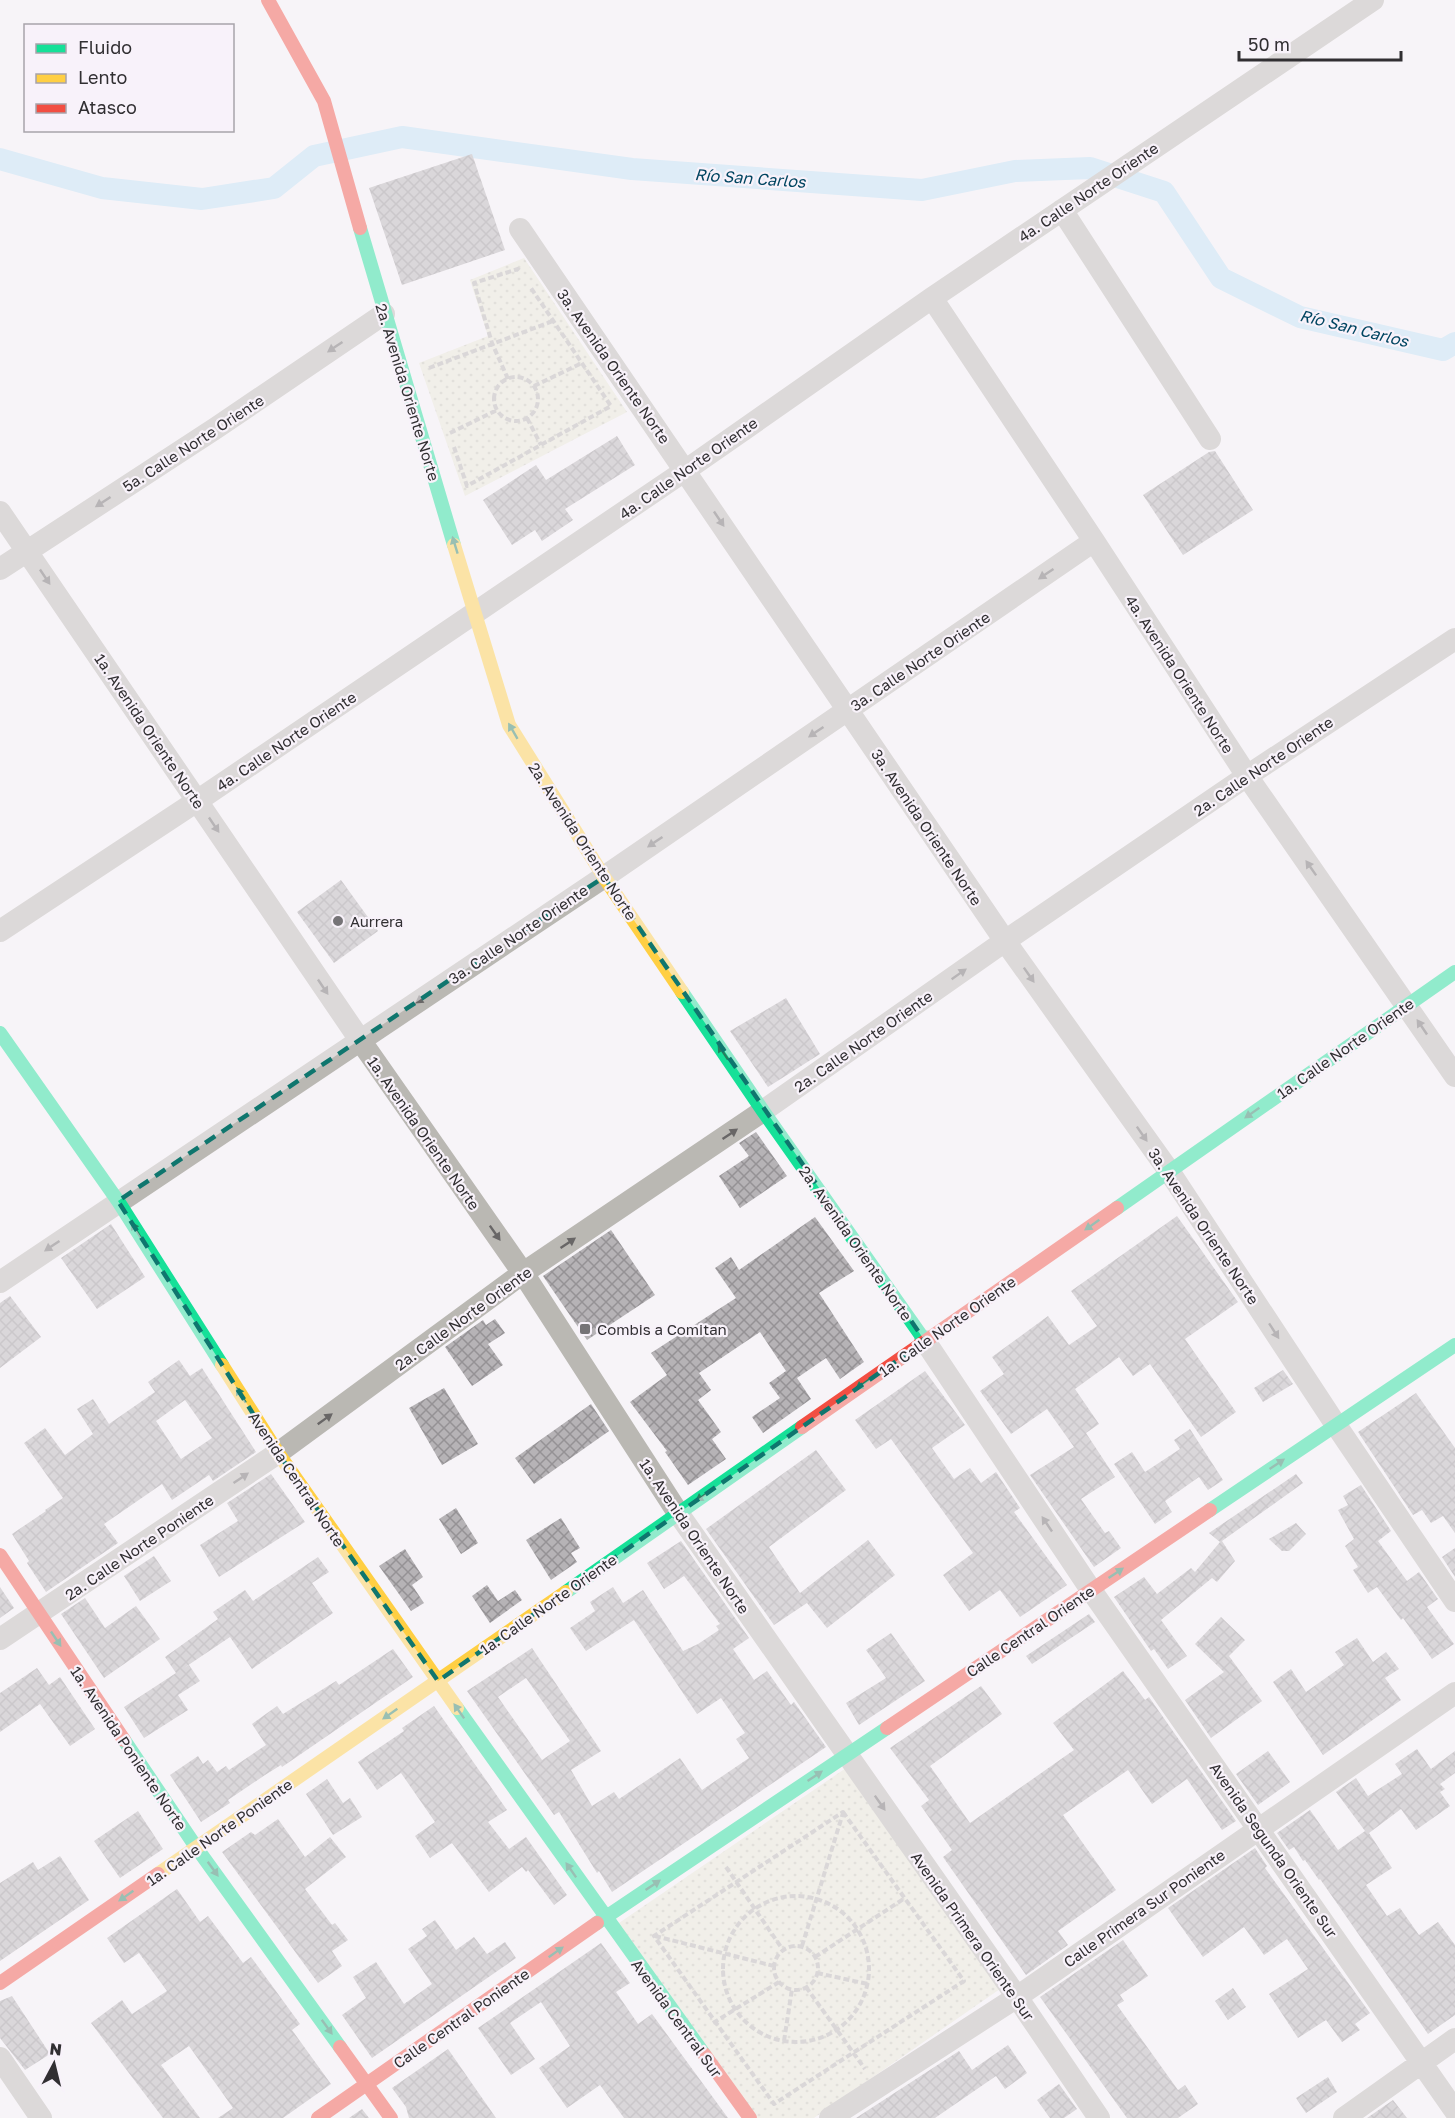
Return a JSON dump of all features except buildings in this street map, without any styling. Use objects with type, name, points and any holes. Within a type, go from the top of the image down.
[{"type":"street","name":"2a. Avenida Oriente Norte","points":[[268,0],[324,101],[384,314],[509,725],[604,877],[925,1341],[1091,1590]]},
{"type":"street","name":"4a. Calle Norte Oriente","points":[[0,931],[197,801],[686,470],[932,298],[1373,0]]},
{"type":"street","points":[[1062,210],[1210,439]]},
{"type":"street","name":"3a. Avenida Oriente Norte","points":[[520,229],[1005,941],[1169,1171],[1455,1601]]},
{"type":"street","name":"4a. Avenida Oriente Norte","points":[[932,298],[1247,776],[1455,1076]]},
{"type":"street","name":"5a. Calle Norte Oriente","points":[[0,568],[216,428],[384,314]]},
{"type":"street","name":"1a. Avenida Oriente Norte","points":[[0,512],[360,1040],[523,1274],[678,1513],[846,1755]]},
{"type":"street","name":"3a. Calle Norte Oriente","points":[[0,1282],[604,877],[1094,541]]},
{"type":"street","name":"2a. Calle Norte Oriente","points":[[278,1453],[523,1274],[764,1111],[1005,941],[1247,776],[1455,639]]},
{"type":"street","name":"1a. Calle Norte Oriente","points":[[438,1681],[1455,972]]},
{"type":"street","name":"Avenida Central Norte","points":[[0,1033],[118,1202],[278,1453],[604,1918]]},
{"type":"street","name":"Calle Central Oriente","points":[[604,1918],[1455,1345]]},
{"type":"street","name":"2a. Calle Norte Poniente","points":[[0,1639],[278,1453]]},
{"type":"street","name":"1a. Avenida Poniente Norte","points":[[0,1555],[196,1847],[391,2118]]},
{"type":"street","name":"Avenida Segunda Oriente Sur","points":[[1091,1590],[1455,2111]]},
{"type":"street","name":"1a. Calle Norte Poniente","points":[[0,1983],[438,1681]]},
{"type":"street","name":"Calle Primera Sur Poniente","points":[[830,2118],[1017,1996],[1455,1693]]},
{"type":"street","name":"Avenida Primera Oriente Sur","points":[[846,1755],[1017,1996],[1099,2118]]},
{"type":"street","name":"Avenida Central Sur","points":[[604,1918],[750,2118]]},
{"type":"street","name":"Calle Central Poniente","points":[[318,2118],[604,1918]]},
{"type":"street","points":[[1344,2118],[1455,2039]]},
{"type":"street","points":[[0,2058],[41,2118]]},
{"type":"path","points":[[508,379],[492,344],[474,283],[518,269],[524,277]]},
{"type":"path","points":[[446,422],[467,486],[611,406],[530,286]]},
{"type":"path","points":[[432,378],[428,367],[553,321]]},
{"type":"path","points":[[534,386],[582,363]]},
{"type":"path","points":[[522,378],[534,386],[538,400],[533,414],[527,418],[513,421],[506,419],[497,410],[494,394],[497,388],[508,379],[522,378]]},
{"type":"path","points":[[450,433],[497,410]]},
{"type":"path","points":[[527,418],[541,446]]},
{"type":"path","points":[[654,1936],[843,1812]]},
{"type":"path","points":[[801,1946],[843,1812]]},
{"type":"path","points":[[654,1936],[774,2104],[964,1981],[843,1812]]},
{"type":"path","points":[[712,1845],[783,1950]]},
{"type":"path","points":[[786,1897],[816,1898],[834,1906],[853,1922],[865,1943],[870,1967],[867,1991],[856,2013],[838,2030],[816,2040],[792,2043],[768,2037],[748,2025],[734,2009],[724,1984],[724,1954],[730,1937],[744,1918],[763,1904],[786,1897]]},
{"type":"path","points":[[815,1957],[905,1898]]},
{"type":"path","points":[[654,1936],[774,1966]]},
{"type":"path","points":[[801,1946],[815,1957],[818,1963],[817,1973],[812,1983],[806,1987],[792,1989],[779,1982],[775,1976],[774,1966],[778,1955],[783,1950],[801,1946]]},
{"type":"path","points":[[817,1973],[868,1984]]},
{"type":"path","points":[[691,2039],[734,2009],[779,1982]]},
{"type":"path","points":[[806,1987],[854,2051],[877,2087]]},
{"type":"path","points":[[784,2041],[792,1989]]},
{"type":"highlighted area","points":[[604,877],[925,1341],[438,1681],[278,1453],[118,1201]]},
{"type":"green space","points":[[524,258],[627,412],[465,496],[419,363],[488,336],[470,280]]},
{"type":"green space","points":[[846,1768],[1000,1989],[814,2118],[757,2118],[616,1925]]},
{"type":"waterway","name":"Río San Carlos","points":[[0,159],[102,188],[202,199],[274,188],[314,156],[402,137],[632,169],[922,190],[1015,171],[1090,168],[1164,192],[1221,278],[1300,317],[1443,350],[1455,343]]},
{"type":"traffic: fast","points":[[360,228],[454,545]]},
{"type":"traffic: fast","points":[[1117,1208],[1455,972]]},
{"type":"traffic: fast","points":[[682,992],[925,1341]]},
{"type":"traffic: fast","points":[[0,1033],[118,1201],[222,1365]]},
{"type":"traffic: fast","points":[[1210,1510],[1455,1345]]},
{"type":"traffic: fast","points":[[566,1592],[802,1427]]},
{"type":"traffic: fast","points":[[457,1708],[704,2054]]},
{"type":"traffic: fast","points":[[597,1923],[887,1728]]},
{"type":"traffic: fast","points":[[124,1740],[196,1847],[340,2047]]},
{"type":"traffic: slow","points":[[454,545],[509,725],[604,877],[682,992]]},
{"type":"traffic: slow","points":[[222,1365],[278,1453],[457,1708]]},
{"type":"traffic: slow","points":[[158,1874],[566,1592]]},
{"type":"traffic: jam","points":[[268,0],[324,101],[360,228]]},
{"type":"traffic: jam","points":[[802,1427],[1117,1208]]},
{"type":"traffic: jam","points":[[887,1728],[1210,1510]]},
{"type":"traffic: jam","points":[[0,1555],[124,1740]]},
{"type":"traffic: jam","points":[[0,1983],[158,1874]]},
{"type":"traffic: jam","points":[[318,2118],[597,1923]]},
{"type":"traffic: jam","points":[[340,2047],[391,2118]]},
{"type":"traffic: jam","points":[[704,2054],[750,2118]]},
{"type":"place","name":"Aurrera","points":[[338,921]]},
{"type":"place","name":"Combis a Comitan","points":[[585,1329]]}]
